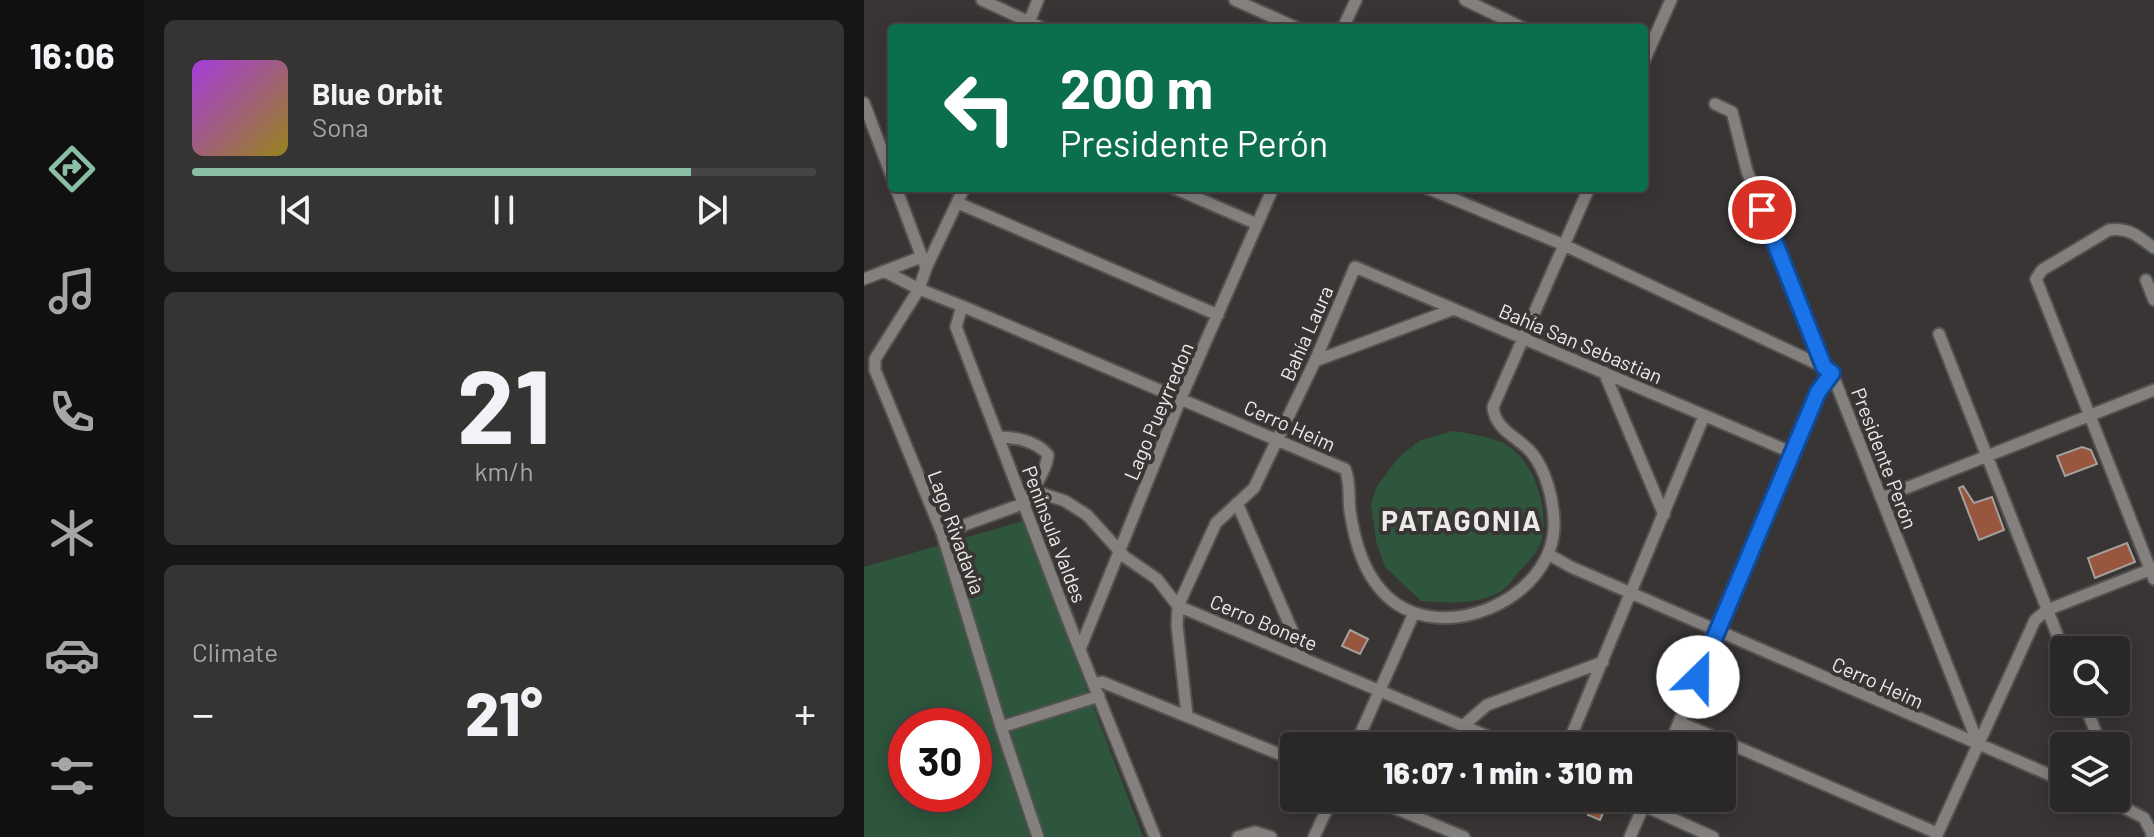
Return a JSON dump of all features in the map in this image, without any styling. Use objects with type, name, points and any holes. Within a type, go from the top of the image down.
[{"type":"street","points":[[982,0],[1026,24]]},
{"type":"street","points":[[1028,24],[1038,0]]},
{"type":"street","points":[[1235,0],[1288,24]]},
{"type":"street","points":[[1345,24],[1356,0]]},
{"type":"street","points":[[1465,0],[1515,24]]},
{"type":"street","points":[[1648,52],[1671,0]]},
{"type":"street","points":[[864,103],[870,136],[888,170]]},
{"type":"street","name":"Presidente Perón","points":[[1715,104],[1732,112],[1747,171],[1979,746]]},
{"type":"street","points":[[897,192],[924,263]]},
{"type":"street","points":[[919,289],[924,263],[962,192]]},
{"type":"street","points":[[1183,192],[1257,224]]},
{"type":"street","name":"Lago Pueyrredon","points":[[1080,649],[1181,398],[1271,192]]},
{"type":"street","points":[[1437,192],[1564,245],[1828,370],[1675,732]]},
{"type":"street","points":[[1548,554],[1554,525],[1552,500],[1543,472],[1531,452],[1499,424],[1493,407],[1587,192]]},
{"type":"street","points":[[958,203],[1218,315]]},
{"type":"street","points":[[1679,722],[1936,835],[2035,620],[2047,610],[2153,572],[2036,279],[2042,270],[2109,230],[2130,231],[2154,248]]},
{"type":"street","points":[[864,279],[884,271],[924,263]]},
{"type":"street","name":"Bahía San Sebastian","points":[[1355,267],[1793,453]]},
{"type":"street","name":"Bahía Laura","points":[[1187,715],[1177,625],[1178,606],[1216,523],[1254,488],[1315,361],[1355,267]]},
{"type":"street","points":[[884,271],[962,306]]},
{"type":"street","points":[[2146,280],[2154,300]]},
{"type":"street","name":"Lago Rivadavia","points":[[919,289],[875,359],[875,370],[942,533],[1038,837]]},
{"type":"street","name":"Cerro Heim","points":[[962,306],[1345,469],[1349,478],[1350,511],[1357,542],[1369,574],[1396,605],[1414,613],[1451,618],[1491,610],[1530,579],[1548,554],[1571,567],[2050,775]]},
{"type":"street","name":"Peninsula Valdes","points":[[962,306],[956,327],[1155,837]]},
{"type":"street","points":[[1315,361],[1454,309]]},
{"type":"street","points":[[1939,334],[2058,636]]},
{"type":"street","points":[[1604,372],[1664,515]]},
{"type":"street","points":[[1881,498],[2154,390]]},
{"type":"street","points":[[1573,732],[1704,416]]},
{"type":"street","points":[[942,533],[1025,503],[1047,463],[1048,455],[1043,449],[1022,440],[998,437]]},
{"type":"street","name":"Cerro Bonete","points":[[1032,490],[1065,501],[1087,515],[1129,560],[1157,579],[1178,606],[1480,732]]},
{"type":"street","points":[[1237,503],[1304,658]]},
{"type":"street","points":[[1361,732],[1414,613]]},
{"type":"street","points":[[1464,725],[1487,705],[1603,662]]},
{"type":"street","points":[[1094,684],[1102,682],[1280,754]]},
{"type":"street","points":[[1001,727],[1099,696]]},
{"type":"street","points":[[2130,809],[2144,818],[2154,837]]},
{"type":"street","points":[[1314,837],[1326,812]]},
{"type":"street","points":[[1404,812],[1464,837]]},
{"type":"street","points":[[1630,837],[1641,812]]},
{"type":"street","points":[[1664,812],[1713,837]]},
{"type":"street","points":[[1238,837],[1255,832],[1271,837]]},
{"type":"green space","points":[[1452,431],[1501,442],[1522,458],[1541,497],[1542,539],[1531,558],[1500,592],[1472,601],[1421,601],[1385,567],[1376,541],[1371,504],[1377,486],[1399,457],[1419,441]]},
{"type":"green space","points":[[1023,521],[1143,837],[864,837],[864,567]]},
{"type":"building","points":[[2082,447],[2091,450],[2097,464],[2065,476],[2057,456]]},
{"type":"building","points":[[1963,486],[1974,503],[1992,497],[2004,530],[1979,540],[1959,488]]},
{"type":"building","points":[[2127,543],[2135,562],[2095,578],[2088,558]]},
{"type":"building","points":[[1350,630],[1368,639],[1360,654],[1342,646]]},
{"type":"building","points":[[1589,812],[1604,812],[1600,820],[1588,815]]},
{"type":"district","name":"PATAGONIA","points":[[1462,520]]},
{"type":"route","points":[[1698,677],[1818,392],[1832,373],[1824,367],[1762,210]]}]
